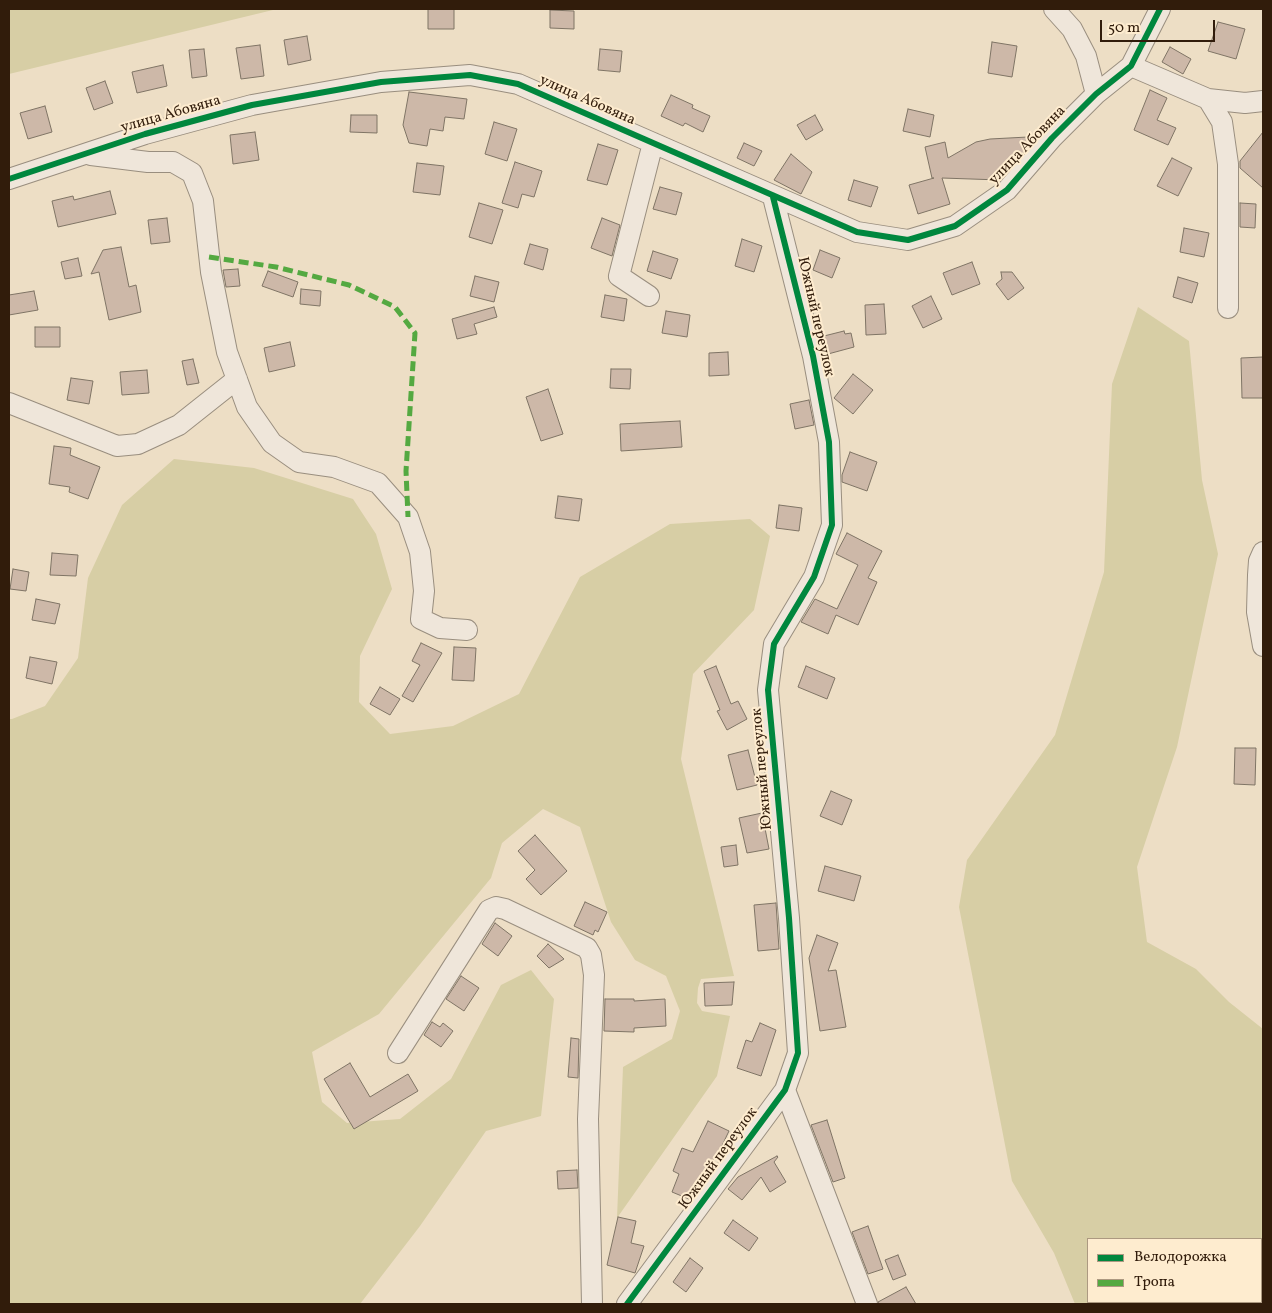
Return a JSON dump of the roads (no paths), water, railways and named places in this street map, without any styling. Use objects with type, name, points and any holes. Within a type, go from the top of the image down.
[{"type":"street","points":[[1054,9],[1072,29],[1086,56],[1096,94]]},
{"type":"street","points":[[1160,9],[1131,66],[1208,99],[1245,103],[1263,102]]},
{"type":"street","name":"улица Абовяна","points":[[9,178],[145,134],[252,105],[381,82],[470,75],[518,84],[773,197],[857,232],[908,240],[955,226],[1007,190],[1052,138],[1096,94],[1131,66]]},
{"type":"street","points":[[1208,99],[1222,122],[1228,164],[1228,308]]},
{"type":"street","points":[[649,296],[619,276],[652,143]]},
{"type":"street","points":[[84,154],[148,162],[173,162],[192,173],[203,201],[211,272],[227,352],[247,407],[272,443],[299,462],[334,468],[378,483],[408,517],[420,552],[424,591],[421,619],[440,628],[467,630]]},
{"type":"street","name":"Южный переулок","points":[[627,1304],[785,1090],[798,1053],[799,1034],[768,690],[774,644],[814,577],[832,524],[829,442],[813,356],[773,197]]},
{"type":"street","points":[[9,403],[117,446],[138,444],[179,425],[237,379]]},
{"type":"street","points":[[1263,552],[1258,568],[1257,612],[1263,646]]},
{"type":"street","points":[[398,1054],[489,910],[496,907],[505,909],[587,948],[591,955],[594,975],[588,1119],[592,1304]]},
{"type":"street","points":[[785,1090],[867,1304]]}]
